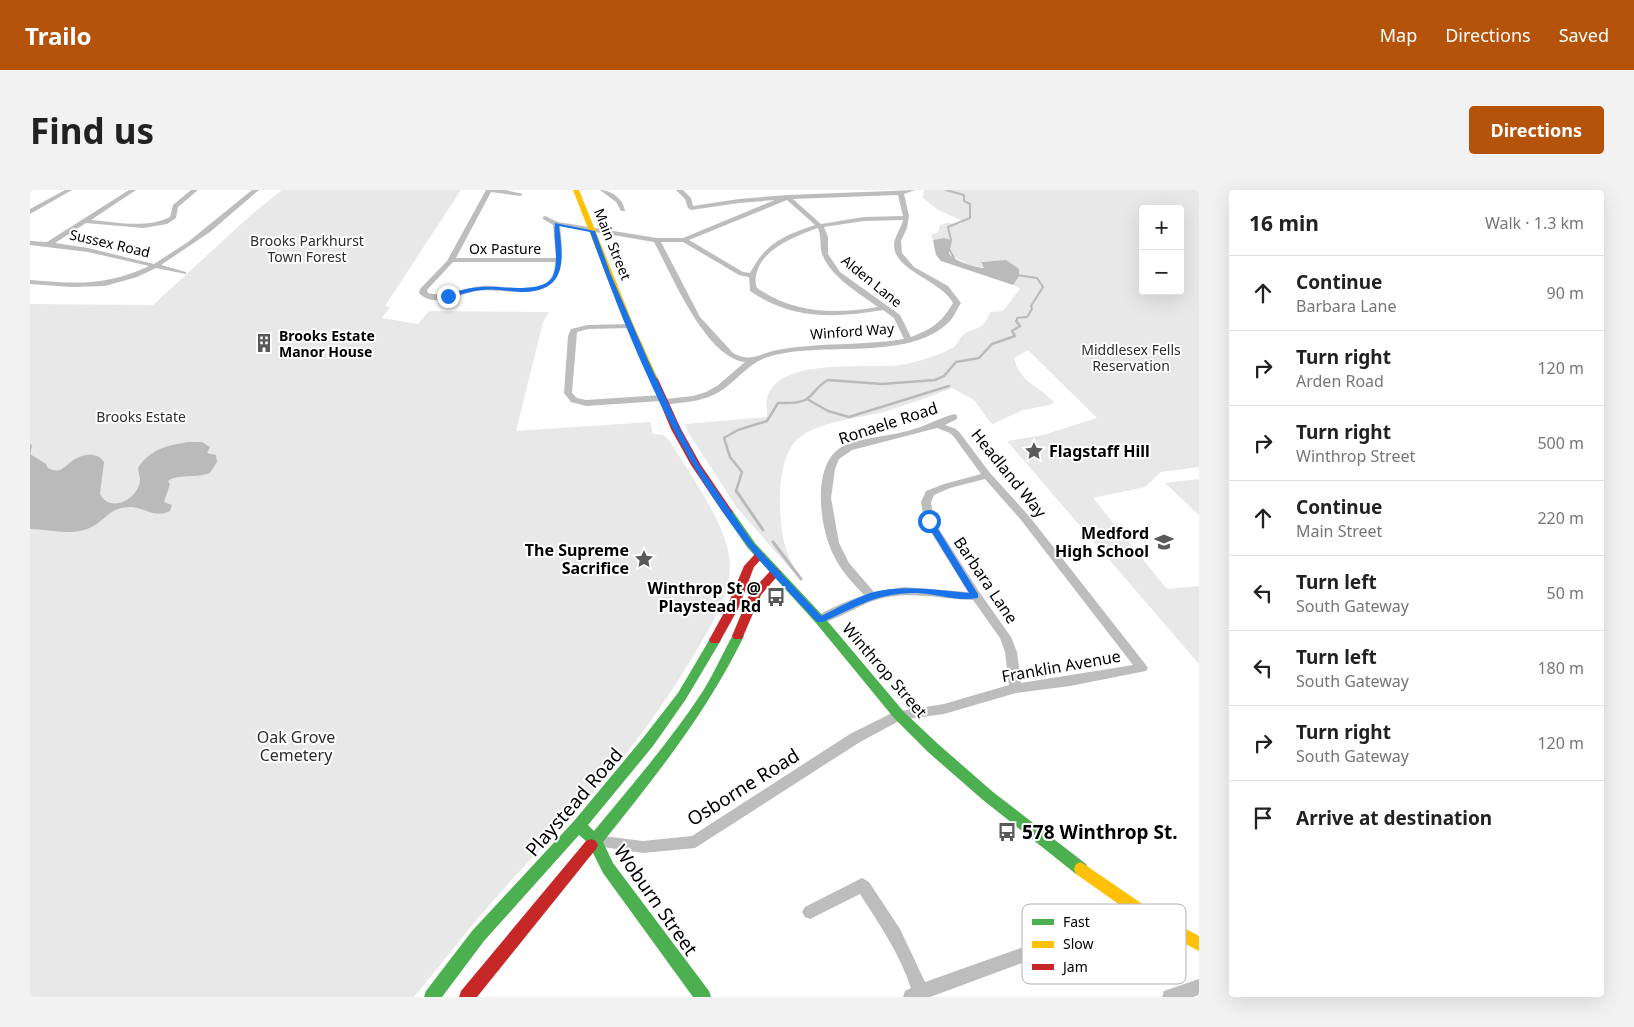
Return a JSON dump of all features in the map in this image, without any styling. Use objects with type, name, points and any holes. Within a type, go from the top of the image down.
[{"type":"main road","name":"Main Street","points":[[576,190],[624,309]]},
{"type":"main road","name":"Winthrop Street","points":[[624,309],[663,400],[696,465],[760,555],[820,620],[899,715],[988,796],[1067,859],[1131,904]]},
{"type":"main road","name":"Playstead Road","points":[[432,997],[478,936],[579,825],[631,764],[682,696],[727,619],[749,566],[760,555]]},
{"type":"main road","points":[[467,997],[660,760],[699,705],[733,647],[756,593],[776,572]]},
{"type":"main road","points":[[727,619],[744,624]]},
{"type":"main road","name":"Woburn Street","points":[[579,825],[595,841],[608,868],[703,997]]},
{"type":"main road","name":"Winthrop Street","points":[[1186,937],[1199,944]]},
{"type":"street","points":[[30,212],[69,190]]},
{"type":"street","points":[[50,243],[133,190]]},
{"type":"street","points":[[85,221],[148,226],[163,223],[173,218],[175,206],[195,190]]},
{"type":"street","points":[[30,282],[115,285],[154,266],[201,234],[256,190]]},
{"type":"street","points":[[520,194],[490,190],[451,260],[423,291],[425,295],[436,298],[482,288],[527,290],[542,288],[555,280],[560,247],[556,224]]},
{"type":"street","points":[[603,190],[619,201],[623,210]]},
{"type":"street","points":[[680,191],[690,190]]},
{"type":"street","points":[[544,218],[556,224],[592,231],[657,240],[684,240],[788,198],[794,190]]},
{"type":"street","points":[[680,191],[688,198],[691,208],[739,201],[854,192],[901,193],[912,190]]},
{"type":"street","name":"Winford Way","points":[[630,326],[588,327],[574,331],[572,336],[568,393],[574,400],[586,402],[663,400],[707,395],[720,388],[752,361],[797,349],[876,346],[932,332],[945,324],[954,312],[957,303],[954,295],[946,287],[919,273],[898,252],[898,238],[905,225],[905,208],[901,193]]},
{"type":"street","points":[[788,198],[821,227]]},
{"type":"street","points":[[884,308],[844,314],[813,313],[785,307],[764,298],[754,289],[752,276],[759,260],[776,245],[802,232],[851,219],[905,218]]},
{"type":"street","name":"Alden Lane","points":[[821,227],[824,237],[825,254],[830,264],[850,284],[897,317],[908,339]]},
{"type":"street","points":[[657,240],[694,314],[730,355],[734,366],[733,376]]},
{"type":"street","points":[[684,240],[741,274],[752,276]]},
{"type":"street","name":"Sussex Road","points":[[30,243],[50,243],[184,273]]},
{"type":"street","name":"Ox Pasture","points":[[451,260],[559,260]]},
{"type":"street","points":[[730,355],[738,359],[752,361]]},
{"type":"street","name":"Ronaele Road","points":[[871,596],[843,563],[833,540],[827,504],[830,464],[834,458],[845,450],[938,425],[954,417]]},
{"type":"street","name":"Headland Way","points":[[938,425],[953,430],[987,475],[1025,518],[1142,668]]},
{"type":"street","name":"Barbara Lane","points":[[987,475],[947,486],[930,493],[926,502],[929,521],[1008,645],[1016,688]]},
{"type":"street","points":[[820,620],[871,596],[888,592],[917,590],[976,596]]},
{"type":"street","name":"Franklin Avenue","points":[[899,715],[944,709],[1016,688],[1070,681],[1142,668]]},
{"type":"street","name":"Osborne Road","points":[[595,841],[643,847],[695,842],[855,738],[899,715]]},
{"type":"street","points":[[810,912],[862,885],[870,893],[894,934],[915,976],[918,995],[1022,956]]},
{"type":"street","points":[[1170,997],[1199,987]]},
{"type":"green space","name":"Oak Grove Cemetery","points":[[282,190],[461,190],[385,306],[390,307],[382,318],[418,324],[429,311],[549,312],[543,322],[516,431],[650,422],[653,434],[663,435],[669,440],[716,517],[728,550],[730,565],[724,598],[715,618],[686,668],[661,707],[633,744],[589,798],[515,876],[471,926],[414,997],[30,997],[30,304],[153,305],[252,214]]},
{"type":"green space","name":"Middlesex Fells Reservation","points":[[924,190],[1199,190],[1199,467],[1161,472],[1145,487],[1093,498],[1167,589],[1199,586],[1199,664],[1007,441],[1043,435],[1097,418],[1028,350],[1014,358],[1017,366],[1029,382],[1054,402],[1050,405],[1023,410],[993,424],[974,400],[952,388],[887,411],[824,425],[802,436],[794,443],[782,471],[780,514],[787,553],[802,582],[737,508],[688,432],[685,424],[767,417],[767,398],[775,384],[790,375],[829,367],[907,364],[937,355],[954,347],[963,335],[982,326],[990,312],[1003,311],[1020,289],[1013,285],[1015,281],[997,261],[983,261],[981,263],[984,268],[969,265],[951,255],[944,238],[933,240],[931,235],[938,232],[940,225],[947,223],[961,224],[963,221],[938,210],[923,198]]},
{"type":"green space","points":[[1199,479],[1199,515],[1165,483]]},
{"type":"shaded area","points":[[944,238],[951,240],[949,253],[959,261],[984,268],[981,262],[1006,260],[1019,269],[1019,276],[1013,285],[941,261],[936,255],[933,240]]},
{"type":"shaded area","points":[[202,442],[210,447],[207,453],[216,455],[217,462],[210,473],[168,481],[170,484],[164,502],[172,505],[170,511],[159,514],[130,507],[122,508],[84,530],[63,532],[30,529],[30,454],[46,464],[48,468],[56,470],[61,469],[80,457],[97,456],[104,462],[100,494],[110,503],[123,502],[135,493],[140,480],[138,468],[148,456],[160,449],[181,443]]},
{"type":"waterway","points":[[946,190],[964,195],[964,201],[970,204],[970,218],[948,227],[951,240],[949,249],[954,258]]},
{"type":"waterway","points":[[1017,275],[1037,278],[1043,287],[1031,306],[1032,309],[1027,317],[1017,318],[1017,322]]},
{"type":"waterway","points":[[807,399],[828,380],[882,384],[935,380],[944,376],[956,362],[979,358],[992,344],[1015,336],[1012,331],[1020,326],[1017,322]]},
{"type":"waterway","points":[[807,399],[828,411],[849,417],[949,386]]},
{"type":"waterway","points":[[737,493],[742,472],[730,457],[724,438],[738,430],[767,421],[778,403],[793,403],[807,399]]},
{"type":"waterway","points":[[737,492],[763,530]]},
{"type":"waterway","points":[[773,542],[801,579]]},
{"type":"traffic: fast","points":[[728,512],[751,545],[820,620],[899,715],[933,748],[988,796],[1081,869]]},
{"type":"traffic: fast","points":[[591,845],[652,771],[691,719],[724,665],[738,636]]},
{"type":"traffic: fast","points":[[432,997],[478,936],[579,825],[648,742],[682,696],[715,640]]},
{"type":"traffic: fast","points":[[579,825],[595,841],[608,868],[703,997]]},
{"type":"traffic: slow","points":[[576,190],[630,326],[654,379]]},
{"type":"traffic: slow","points":[[1081,869],[1131,904]]},
{"type":"traffic: slow","points":[[1186,937],[1199,944]]},
{"type":"traffic: jam","points":[[654,379],[676,429],[696,465],[728,512]]},
{"type":"traffic: jam","points":[[715,640],[732,609],[749,566],[760,555]]},
{"type":"traffic: jam","points":[[738,636],[756,593],[776,572]]},
{"type":"traffic: jam","points":[[467,997],[591,845]]},
{"type":"place","name":"Brooks Estate Manor House","points":[[264,343]]},
{"type":"place","name":"Flagstaff Hill","points":[[1034,451]]},
{"type":"place","name":"Medford High School","points":[[1164,542]]},
{"type":"place","name":"The Supreme Sacrifice","points":[[644,559]]},
{"type":"place","name":"Winthrop St @ Playstead Rd","points":[[776,597]]},
{"type":"place","name":"578 Winthrop St.","points":[[1007,832]]},
{"type":"route","points":[[448,296],[482,288],[527,290],[549,284],[555,280],[560,255],[556,224],[592,231],[645,360],[676,429],[696,465],[714,494],[751,545],[820,620],[880,593],[917,590],[961,596],[976,596],[929,521]]},
{"type":"park label","name":"Brooks Parkhurst Town Forest","points":[[307,248]]},
{"type":"park label","name":"Brooks Estate","points":[[141,416]]}]
